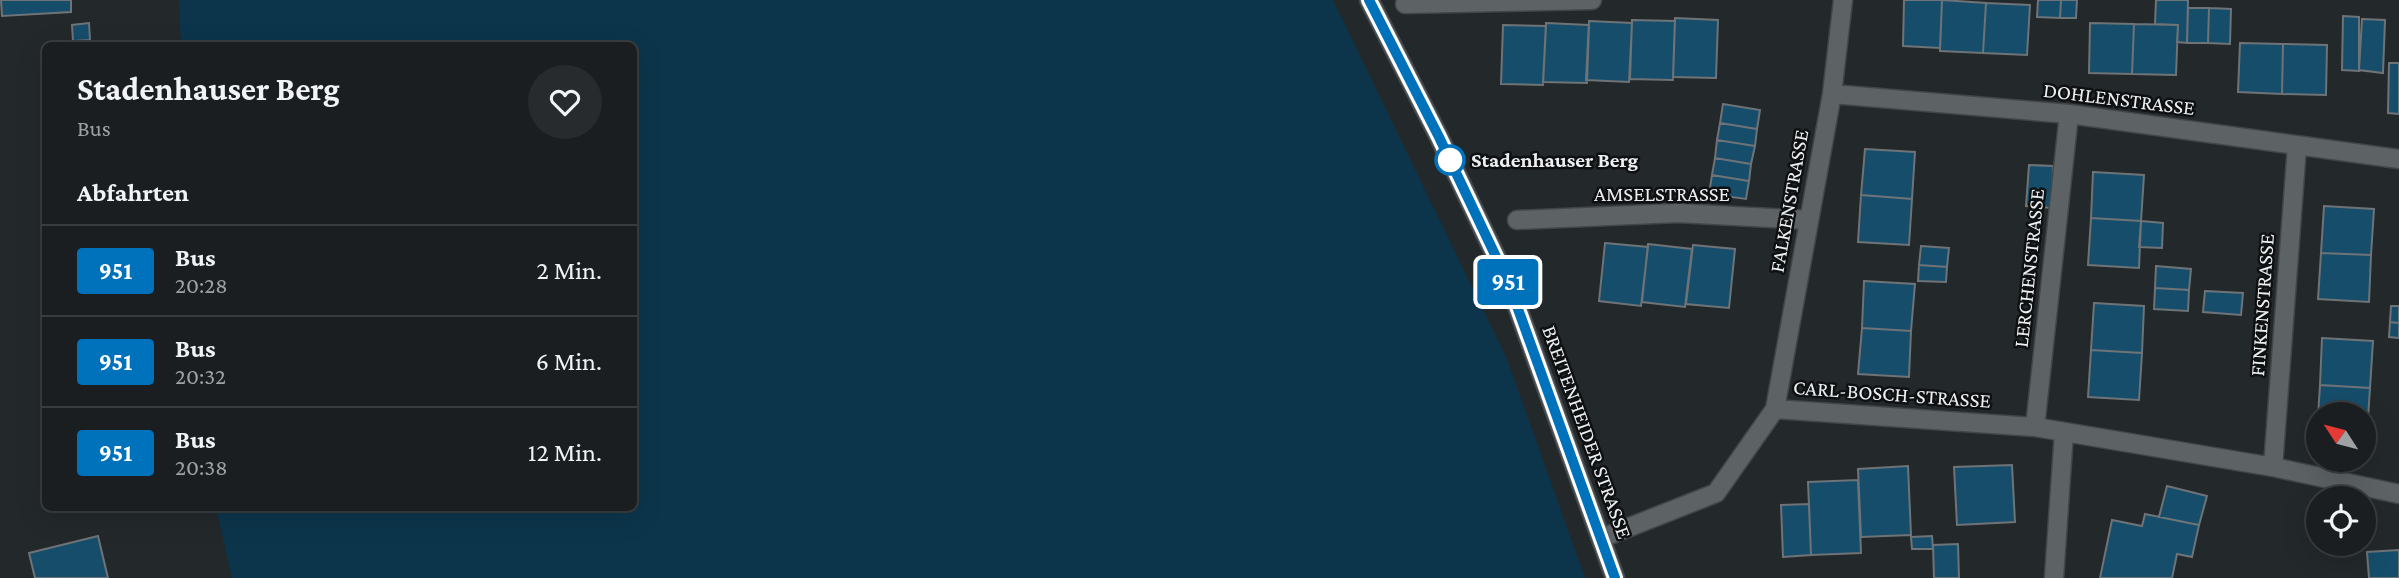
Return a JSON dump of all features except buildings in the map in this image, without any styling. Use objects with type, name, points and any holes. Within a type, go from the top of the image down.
[{"type":"street","name":"BREITENHEIDER STRASSE","points":[[1369,0],[1439,137],[1509,284],[1615,578]]},
{"type":"street","points":[[1405,4],[1591,0]]},
{"type":"street","name":"FALKENSTRASSE","points":[[1775,409],[1832,94],[1843,0]]},
{"type":"street","name":"DOHLENSTRASSE","points":[[1832,94],[2069,114],[2399,159]]},
{"type":"street","name":"LERCHENSTRASSE","points":[[2035,427],[2069,114]]},
{"type":"street","name":"FINKENSTRASSE","points":[[2273,467],[2297,146]]},
{"type":"street","name":"AMSELSTRASSE","points":[[1517,220],[1678,213],[1808,220]]},
{"type":"street","name":"CARL-BOSCH-STRASSE","points":[[1602,538],[1716,493],[1775,409],[2035,427],[2273,467],[2399,494]]},
{"type":"street","points":[[2054,578],[2064,432]]},
{"type":"shaded area","points":[[179,0],[1333,0],[1507,359],[1585,578],[232,578],[217,511],[637,511],[637,42],[181,42]]},
{"type":"bus line","name":"951","points":[[1369,0],[1439,137],[1509,284],[1615,578]]},
{"type":"place","name":"Stadenhauser Berg","points":[[1450,160]]}]
